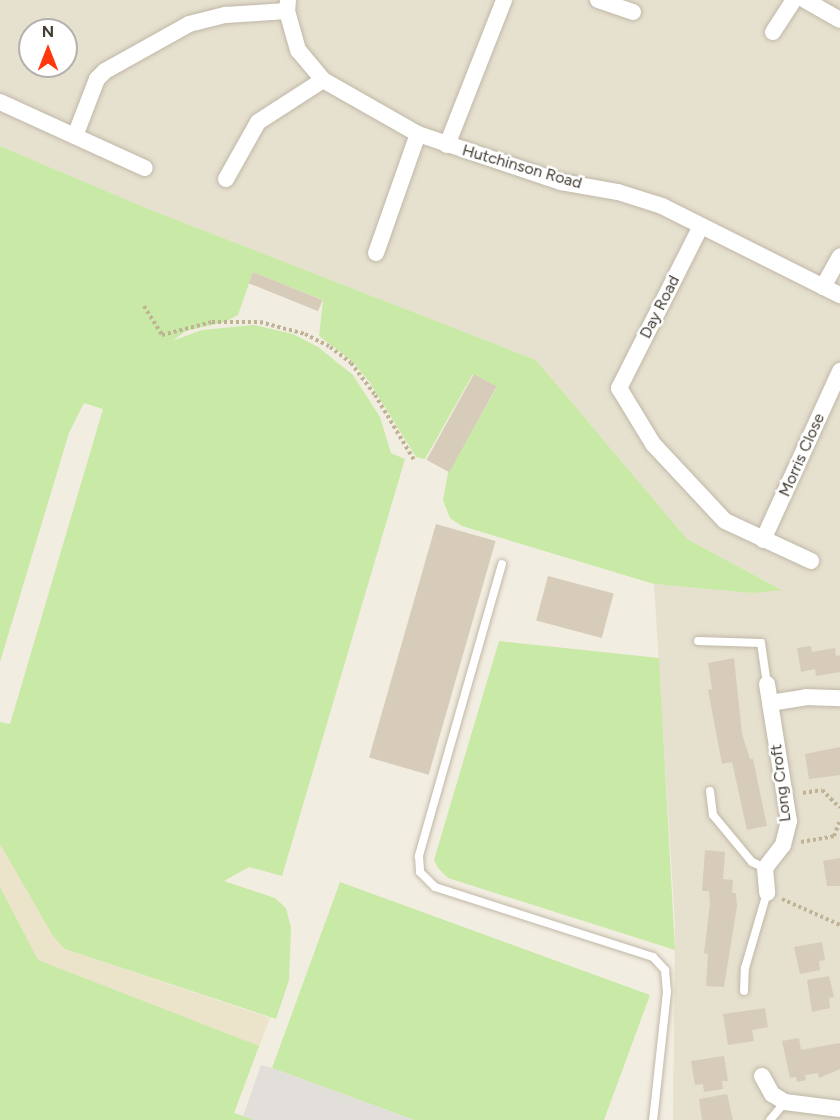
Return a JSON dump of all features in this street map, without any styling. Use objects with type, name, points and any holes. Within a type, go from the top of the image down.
[{"type":"street","points":[[447,145],[504,0]]},
{"type":"street","points":[[598,0],[633,12]]},
{"type":"street","points":[[773,32],[794,0]]},
{"type":"street","points":[[805,0],[840,20]]},
{"type":"street","points":[[75,136],[97,79],[105,71],[189,24],[287,5]]},
{"type":"street","name":"Hutchinson Road","points":[[287,5],[298,50],[323,80],[418,134],[561,182],[629,196],[701,226],[840,295]]},
{"type":"street","points":[[226,179],[258,122],[323,80]]},
{"type":"street","points":[[0,102],[145,168]]},
{"type":"street","points":[[376,253],[418,134]]},
{"type":"street","name":"Day Road","points":[[701,226],[619,388],[653,444],[725,521],[763,540]]},
{"type":"street","points":[[823,287],[840,256]]},
{"type":"street","name":"Morris Close","points":[[763,540],[840,371]]},
{"type":"street","points":[[763,540],[811,561]]},
{"type":"street","name":"Long Croft","points":[[765,868],[783,845],[789,821],[767,684]]},
{"type":"street","points":[[770,703],[806,697],[840,698]]},
{"type":"street","points":[[765,868],[767,893]]},
{"type":"street","points":[[762,1076],[772,1094],[785,1102],[840,1110]]},
{"type":"lane","points":[[502,564],[419,856],[420,872],[435,887],[653,957],[665,970],[667,992],[653,1120]]},
{"type":"lane","points":[[698,641],[760,643],[767,684]]},
{"type":"lane","points":[[710,791],[713,815],[752,862],[765,868]]},
{"type":"lane","points":[[744,991],[745,968],[767,893]]},
{"type":"lane","points":[[770,1120],[785,1102]]},
{"type":"path","points":[[144,306],[162,335],[212,321],[260,322],[295,330],[330,347],[351,363],[375,395],[414,460]]},
{"type":"path","points":[[785,796],[822,790],[840,808]]},
{"type":"path","points":[[783,845],[834,836],[840,820]]},
{"type":"path","points":[[767,893],[840,925]]},
{"type":"shaded area","points":[[0,0],[840,0],[840,1120],[673,1120],[675,924],[654,584],[752,593],[781,589],[687,539],[536,360],[146,208],[0,146]]},
{"type":"shaded area","points":[[0,842],[65,949],[270,1018],[231,1120],[0,1120]]},
{"type":"shaded area","points":[[261,1065],[414,1120],[255,1120],[243,1116]]},
{"type":"green space","points":[[0,146],[146,208],[536,360],[687,539],[782,590],[752,593],[654,584],[462,526],[450,518],[443,500],[448,473],[497,387],[473,374],[425,459],[416,457],[370,383],[352,361],[319,336],[323,300],[253,272],[238,315],[225,322],[186,331],[172,341],[202,330],[254,325],[293,334],[318,347],[353,375],[380,417],[391,453],[405,459],[282,876],[249,867],[224,881],[275,898],[286,908],[291,928],[289,980],[276,1019],[65,949],[53,936],[0,844],[0,722],[10,724],[103,409],[84,403],[69,433],[0,662]]},
{"type":"green space","points":[[499,641],[659,658],[675,950],[448,878],[438,868],[434,860]]},
{"type":"green space","points":[[340,882],[650,995],[604,1120],[414,1120],[272,1068]]},
{"type":"green space","points":[[0,887],[38,960],[259,1046],[234,1113],[255,1120],[0,1120]]},
{"type":"building","points":[[253,272],[323,300],[318,311],[249,283]]},
{"type":"building","points":[[474,374],[497,387],[449,472],[426,460]]},
{"type":"building","points":[[436,524],[496,541],[429,775],[369,758]]},
{"type":"building","points":[[548,576],[614,594],[602,638],[536,620]]},
{"type":"building","points":[[811,646],[812,652],[835,648],[836,656],[840,655],[840,672],[816,676],[815,669],[801,672],[797,648]]},
{"type":"building","points":[[734,658],[742,734],[750,759],[753,759],[767,826],[747,830],[732,762],[722,764],[708,690],[712,689],[708,663]]},
{"type":"building","points":[[840,747],[840,775],[809,779],[805,754]]},
{"type":"building","points":[[705,850],[725,852],[723,879],[733,880],[732,893],[736,893],[737,906],[724,987],[706,986],[708,954],[704,953],[710,904],[709,891],[702,891]]},
{"type":"building","points":[[840,858],[840,886],[827,886],[823,861]]},
{"type":"building","points":[[822,942],[825,960],[819,961],[820,970],[800,974],[794,947]]},
{"type":"building","points":[[829,976],[834,997],[829,998],[830,1008],[812,1012],[807,980]]},
{"type":"building","points":[[765,1008],[768,1027],[752,1030],[754,1041],[728,1045],[723,1014]]},
{"type":"building","points":[[799,1038],[801,1050],[840,1043],[840,1069],[819,1078],[818,1073],[805,1075],[806,1080],[797,1082],[796,1077],[790,1078],[782,1041]]},
{"type":"building","points":[[724,1056],[728,1081],[722,1081],[723,1089],[704,1092],[703,1084],[695,1085],[691,1061]]},
{"type":"building","points":[[727,1094],[733,1120],[702,1120],[699,1099]]}]
